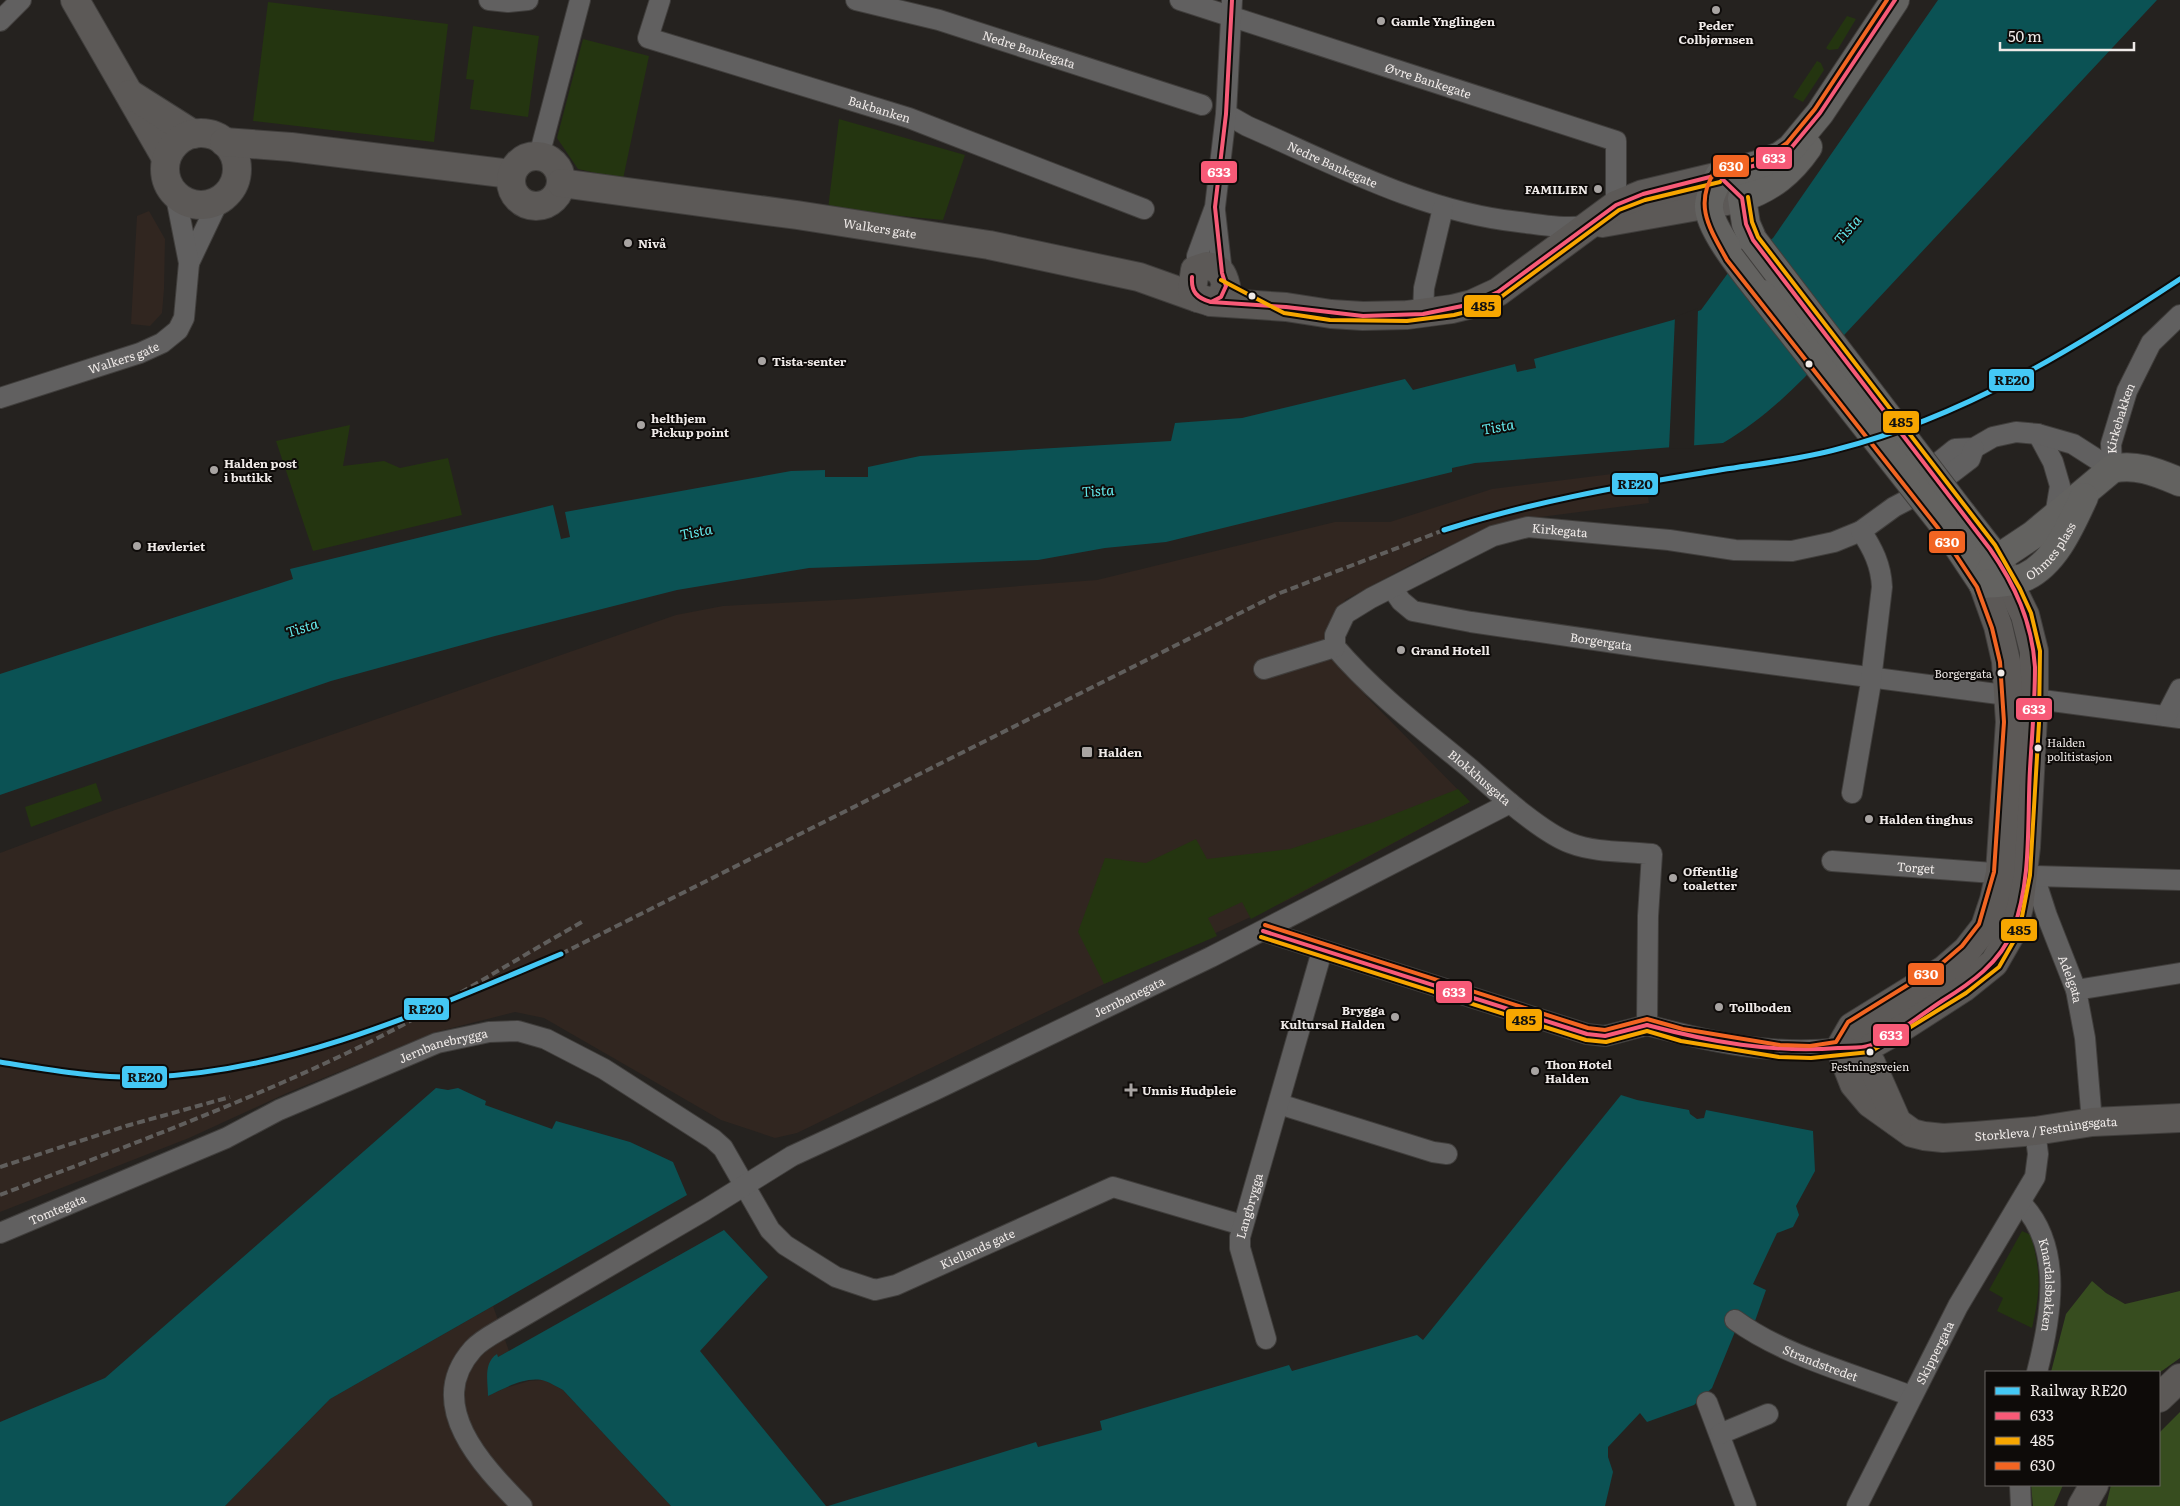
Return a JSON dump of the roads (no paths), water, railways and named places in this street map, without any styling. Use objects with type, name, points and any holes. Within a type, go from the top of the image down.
[{"type":"main road","points":[[1895,0],[1820,113],[1791,148],[1780,156],[1719,176],[1709,205],[1712,219],[1742,248],[1997,575]]},
{"type":"main road","points":[[1742,248],[1746,224],[1742,198],[1765,190],[1782,177],[1800,159],[1812,143],[1820,113]]},
{"type":"main road","name":"Kirkebakken","points":[[2112,468],[2124,466],[2138,467],[2180,482]]},
{"type":"main road","name":"Ohmes plass","points":[[1997,575],[2033,535],[2112,468]]},
{"type":"main road","name":"Ohmes plass","points":[[1997,575],[2025,577],[2044,562],[2068,531],[2088,490]]},
{"type":"street","points":[[0,21],[21,0]]},
{"type":"street","points":[[75,0],[166,158]]},
{"type":"street","points":[[489,0],[508,2],[528,0]]},
{"type":"street","points":[[540,156],[580,0]]},
{"type":"street","name":"Bakbanken","points":[[660,0],[648,38],[909,118],[1144,209]]},
{"type":"street","name":"Nedre Bankegata","points":[[856,0],[912,7],[1002,40],[1202,104]]},
{"type":"street","name":"Øvre Bankegate","points":[[1180,0],[1232,9],[1616,141],[1616,205]]},
{"type":"street","points":[[1204,300],[1192,290],[1209,271],[1226,114],[1232,9]]},
{"type":"street","points":[[126,91],[193,134]]},
{"type":"street","name":"Nedre Bankegate","points":[[1226,114],[1247,126],[1411,197],[1443,208],[1511,222],[1565,229],[1591,225]]},
{"type":"street","points":[[193,134],[210,134],[224,142],[234,154],[237,168],[232,187],[218,202],[196,206],[176,197],[168,186],[164,172],[166,158],[176,142],[193,134]]},
{"type":"street","points":[[224,142],[291,147],[511,174]]},
{"type":"street","points":[[237,168],[291,147]]},
{"type":"street","points":[[540,156],[547,158],[558,168],[561,183],[552,200],[534,206],[518,199],[513,192],[511,174],[522,160],[540,156]]},
{"type":"street","points":[[1157,282],[1204,300],[1286,307],[1347,315],[1423,314],[1472,304],[1493,294],[1591,225],[1616,205],[1643,194],[1719,176],[1742,198]]},
{"type":"street","name":"Walkers gate","points":[[561,183],[944,237],[1034,254],[1157,282]]},
{"type":"street","name":"Walkers gate","points":[[0,398],[127,357],[162,343],[178,330],[184,318],[190,263],[176,197]]},
{"type":"street","points":[[1591,225],[1660,211],[1709,205],[1742,198]]},
{"type":"street","name":"Walkers gate","points":[[190,263],[218,202]]},
{"type":"street","points":[[1423,314],[1424,288],[1443,208]]},
{"type":"street","points":[[1157,282],[1209,271],[1286,307]]},
{"type":"street","name":"Kirkebakken","points":[[2112,468],[2112,444],[2127,391],[2151,343],[2180,315]]},
{"type":"street","name":"Kirkegata","points":[[1335,647],[1334,635],[1345,614],[1492,536],[1528,527],[1669,540],[1735,550],[1792,551],[1826,544],[1861,531],[1894,507],[1926,471],[1955,449],[1974,448],[1993,438],[2016,432],[2038,434],[2073,444],[2112,468]]},
{"type":"street","points":[[2038,434],[2053,462],[2060,486],[2055,516]]},
{"type":"street","points":[[1852,793],[1882,587],[1882,574],[1875,553],[1861,531]]},
{"type":"street","points":[[1262,931],[1587,1034],[1605,1036],[1647,1025],[1682,1035],[1779,1051],[1810,1052],[1840,1048],[1852,1027],[1944,970],[1967,950],[1985,927],[2019,874],[2010,722],[2022,697],[2002,644],[1997,575]]},
{"type":"street","name":"Borgergata","points":[[1392,588],[1413,611],[1470,622],[1656,649],[2173,717]]},
{"type":"street","points":[[1264,669],[1335,647]]},
{"type":"street","name":"Blokkhusgata","points":[[1335,647],[1356,672],[1510,803],[1569,843],[1591,849],[1652,854],[1648,916],[1647,1025]]},
{"type":"street","points":[[2173,717],[2180,688]]},
{"type":"street","name":"Jernbanegata","points":[[522,1506],[484,1466],[465,1438],[457,1409],[454,1385],[460,1368],[474,1348],[505,1327],[792,1156],[935,1090],[1262,931],[1510,803]]},
{"type":"street","name":"Torget","points":[[1832,862],[2019,874],[2180,880]]},
{"type":"street","name":"Adelgata","points":[[2019,874],[2047,916],[2076,990],[2085,1038],[2092,1122]]},
{"type":"street","name":"Langbrygga","points":[[1266,1339],[1240,1248],[1242,1225],[1279,1104],[1322,951]]},
{"type":"street","points":[[2076,990],[2180,973]]},
{"type":"street","name":"Jernbanebrygga","points":[[115,1185],[226,1138],[279,1110],[437,1043],[490,1032],[518,1031],[546,1039],[583,1057],[692,1124],[723,1148],[746,1185]]},
{"type":"street","name":"Storkleva / Festningsgata","points":[[1840,1048],[1854,1084],[1870,1103],[1899,1124],[1943,1138],[2035,1131],[2092,1122],[2180,1118]]},
{"type":"street","points":[[1279,1104],[1433,1152],[1447,1154]]},
{"type":"street","name":"Skippergata","points":[[1857,1506],[1958,1306],[2035,1177],[2038,1154],[2035,1131]]},
{"type":"street","name":"Tomtegata","points":[[0,1234],[115,1185]]},
{"type":"street","name":"Kiellands gate","points":[[746,1185],[770,1230],[785,1245],[836,1277],[875,1290],[896,1284],[1114,1187],[1242,1225]]},
{"type":"street","name":"Knardalsbakken","points":[[2021,1203],[2031,1214],[2051,1266],[2046,1330],[2037,1371]]},
{"type":"street","name":"Strandstredet","points":[[1735,1320],[1753,1333],[1799,1353],[1912,1396]]},
{"type":"street","points":[[2160,1397],[2180,1378]]},
{"type":"street","points":[[1707,1402],[1746,1506]]},
{"type":"street","points":[[1720,1434],[1768,1414]]},
{"type":"street","points":[[2020,1486],[2021,1506]]},
{"type":"street","points":[[2082,1506],[2093,1486]]},
{"type":"water","name":"Tista","points":[[1938,0],[2157,0],[1804,378],[1766,413],[1723,443],[1475,463],[1452,468],[1452,472],[1166,542],[1105,548],[1038,560],[809,568],[677,590],[495,636],[331,681],[0,795],[0,674],[293,579],[290,569],[553,505],[561,539],[570,537],[565,512],[791,471],[825,470],[825,477],[868,477],[868,467],[920,456],[1171,441],[1175,423],[1242,418],[1405,379],[1413,390],[1515,364],[1517,372],[1536,368],[1534,359],[1673,320],[1701,310],[1728,273],[1773,238]]},
{"type":"water","points":[[436,1088],[448,1090],[458,1088],[486,1101],[485,1105],[552,1129],[556,1121],[630,1142],[673,1162],[687,1195],[330,1399],[225,1506],[0,1506],[0,1422],[105,1378]]},
{"type":"water","points":[[1621,1095],[1689,1110],[1690,1114],[1697,1119],[1704,1118],[1706,1110],[1813,1131],[1815,1171],[1796,1206],[1799,1215],[1793,1227],[1777,1233],[1753,1284],[1766,1290],[1755,1321],[1741,1317],[1712,1388],[1694,1405],[1647,1422],[1640,1413],[1608,1447],[1608,1457],[1613,1472],[1605,1506],[828,1506],[1036,1442],[1038,1447],[1102,1430],[1100,1421],[1289,1365],[1292,1371],[1417,1335],[1423,1340]]},
{"type":"water","points":[[724,1230],[768,1277],[700,1351],[826,1506],[671,1506],[563,1390],[545,1381],[531,1380],[523,1381],[488,1396],[488,1368],[490,1362],[497,1354],[498,1357]]},
{"type":"railway","points":[[561,954],[1280,593],[1444,530]]},
{"type":"railway","points":[[0,1195],[218,1110],[347,1053],[436,1006],[582,922]]},
{"type":"railway","points":[[0,1167],[126,1126],[230,1097]]},
{"type":"rail line","name":"RE20","points":[[1444,530],[1476,520],[1572,497],[1669,478],[1805,457],[1884,435],[1929,419],[1973,400],[2016,378],[2099,331],[2180,279]]},
{"type":"rail line","name":"RE20","points":[[0,1062],[112,1077],[150,1077],[204,1072],[257,1063],[309,1050],[411,1016],[561,954]]},
{"type":"place","name":"Peder Colbjørnsen","points":[[1716,10]]},
{"type":"place","name":"Gamle Ynglingen","points":[[1381,21]]},
{"type":"place","name":"FAMILIEN","points":[[1598,189]]},
{"type":"place","name":"Nivå","points":[[628,243]]},
{"type":"place","name":"Tista-senter","points":[[762,361]]},
{"type":"place","name":"helthjem Pickup point","points":[[641,425]]},
{"type":"place","name":"Halden post i butikk","points":[[214,470]]},
{"type":"place","name":"Høvleriet","points":[[137,546]]},
{"type":"place","name":"Grand Hotell","points":[[1401,650]]},
{"type":"place","name":"Borgergata","points":[[2001,673]]},
{"type":"place","name":"Halden politistasjon","points":[[2038,748]]},
{"type":"place","name":"Halden","points":[[1087,752]]},
{"type":"place","name":"Halden tinghus","points":[[1869,819]]},
{"type":"place","name":"Offentlig toaletter","points":[[1673,878]]},
{"type":"place","name":"Tollboden","points":[[1719,1007]]},
{"type":"place","name":"Brygga Kultursal Halden","points":[[1395,1017]]},
{"type":"place","name":"Festningsveien","points":[[1870,1052]]},
{"type":"place","name":"Thon Hotel Halden","points":[[1535,1071]]},
{"type":"place","name":"Unnis Hudpleie","points":[[1131,1090]]}]
